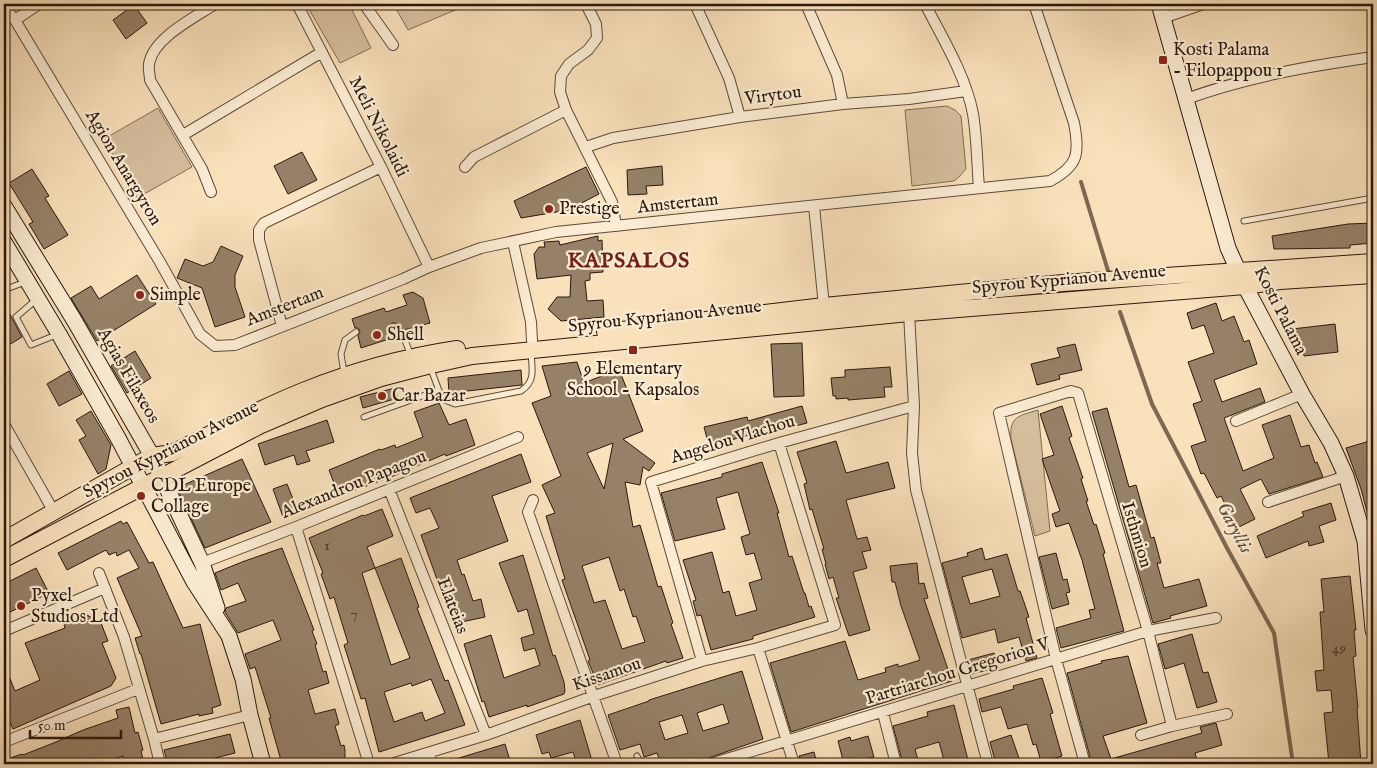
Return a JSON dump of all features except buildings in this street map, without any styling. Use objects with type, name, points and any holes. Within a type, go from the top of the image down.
[{"type":"main road","name":"Kosti Palama","points":[[1161,11],[1228,248],[1242,279],[1302,394],[1331,443],[1346,476],[1364,541],[1373,630]]},
{"type":"main road","name":"Agias Filaxeos","points":[[4,206],[74,320],[152,456],[202,562],[243,679],[263,764]]},
{"type":"main road","name":"Agias Filaxeos","points":[[4,242],[59,334],[133,466],[194,582],[224,628]]},
{"type":"main road","name":"Spyrou Kyprianou Avenue","points":[[4,540],[152,456],[172,453],[303,391],[344,376],[411,356],[466,347],[532,345],[909,313],[1242,279],[1373,262]]},
{"type":"main road","name":"Spyrou Kyprianou Avenue","points":[[4,559],[259,426],[322,399],[381,378],[472,356],[532,345],[824,306],[1063,283],[1242,279],[1280,281],[1373,275]]},
{"type":"street","points":[[15,20],[39,4]]},
{"type":"street","points":[[211,192],[202,169],[183,134],[150,80],[149,65],[153,52],[165,38],[214,4]]},
{"type":"street","name":"Meli Nikolaidi","points":[[297,4],[381,167],[428,267]]},
{"type":"street","points":[[364,4],[393,45]]},
{"type":"street","points":[[586,4],[596,24],[597,38],[588,50],[569,64],[561,76],[560,92],[566,110],[612,202],[616,226]]},
{"type":"street","points":[[695,4],[729,78],[740,117]]},
{"type":"street","points":[[806,4],[837,75],[843,104]]},
{"type":"street","points":[[925,4],[953,59],[966,90],[973,114],[979,188]]},
{"type":"street","name":"Amstertam","points":[[215,346],[235,345],[403,279],[428,267],[481,248],[556,232],[1050,181],[1063,174],[1075,161],[1077,140],[1074,123],[1034,4]]},
{"type":"street","points":[[1161,11],[1203,4]]},
{"type":"street","name":"Agion Anargyron","points":[[4,7],[15,20],[160,262],[200,334],[215,346]]},
{"type":"street","points":[[183,134],[322,52]]},
{"type":"street","points":[[1186,99],[1256,77],[1311,66],[1373,57]]},
{"type":"street","name":"Virytou","points":[[586,147],[614,138],[740,117],[843,104],[909,99],[966,90]]},
{"type":"street","points":[[464,166],[474,157],[566,110]]},
{"type":"street","points":[[282,326],[259,240],[259,230],[264,223],[381,167]]},
{"type":"street","points":[[814,206],[824,306]]},
{"type":"street","points":[[513,242],[531,322],[532,345]]},
{"type":"street","points":[[909,313],[914,406],[912,453],[916,490],[988,764]]},
{"type":"street","name":"Isthmion","points":[[1056,659],[999,413],[1071,391],[1078,393],[1148,631],[1172,726]]},
{"type":"street","points":[[1236,422],[1302,394]]},
{"type":"street","name":"Angelou Vlachou","points":[[702,661],[651,482],[779,443],[914,406]]},
{"type":"street","points":[[4,424],[54,512]]},
{"type":"street","name":"Alexandrou Papagou","points":[[202,562],[296,527],[518,437]]},
{"type":"street","name":"Kissamou","points":[[392,764],[429,754],[594,696],[702,661],[758,648],[835,625],[779,443]]},
{"type":"street","points":[[1268,502],[1346,476]]},
{"type":"street","name":"Elateias","points":[[389,489],[486,735]]},
{"type":"street","points":[[533,500],[528,512],[594,696],[616,764]]},
{"type":"street","points":[[296,527],[369,764]]},
{"type":"street","points":[[99,573],[124,636],[160,764]]},
{"type":"street","points":[[4,631],[105,588]]},
{"type":"street","name":"Partriarchou Gregoriou V","points":[[710,764],[1148,631],[1216,618]]},
{"type":"street","points":[[758,648],[794,764]]},
{"type":"street","points":[[1056,659],[1085,764]]},
{"type":"street","points":[[4,742],[138,689]]},
{"type":"street","points":[[883,713],[896,764]]},
{"type":"street","points":[[154,739],[250,714]]},
{"type":"street","points":[[1141,735],[1227,714]]},
{"type":"street","points":[[429,754],[432,764]]},
{"type":"lane","points":[[1244,221],[1373,198]]},
{"type":"lane","points":[[4,290],[27,281]]},
{"type":"lane","points":[[38,298],[16,317],[32,345],[59,334]]},
{"type":"lane","points":[[393,328],[403,335],[411,356]]},
{"type":"lane","points":[[344,376],[341,354],[345,340],[356,332]]},
{"type":"lane","points":[[429,365],[442,399],[455,404],[521,391],[528,386],[532,378],[532,345]]},
{"type":"lane","points":[[364,417],[438,390]]},
{"type":"lane","points":[[637,756],[641,764]]},
{"type":"shaded area","points":[[306,4],[349,4],[371,48],[340,63]]},
{"type":"shaded area","points":[[372,4],[467,5],[408,30],[395,7],[380,9]]},
{"type":"shaded area","points":[[947,106],[961,116],[966,169],[954,181],[912,186],[905,110]]},
{"type":"shaded area","points":[[158,108],[192,167],[137,198],[104,139]]},
{"type":"shaded area","points":[[1038,410],[1050,531],[1035,536],[1011,439],[1011,431],[1017,418]]},
{"type":"waterway","name":"Garyllis","points":[[1081,182],[1109,274]]},
{"type":"waterway","name":"Garyllis","points":[[1120,312],[1152,404],[1227,548],[1274,633],[1293,764]]},
{"type":"place","name":"Kosti Palama - Filopappou 1","points":[[1163,60]]},
{"type":"place","name":"Prestige","points":[[549,209]]},
{"type":"place","name":"Simple","points":[[140,295]]},
{"type":"place","name":"Shell","points":[[377,335]]},
{"type":"place","name":"9 Elementary School - Kapsalos","points":[[633,350]]},
{"type":"place","name":"Car Bazar","points":[[382,396]]},
{"type":"place","name":"CDL Europe Collage","points":[[141,496]]},
{"type":"place","name":"Pyxel Studios Ltd","points":[[21,606]]},
{"type":"district","name":"KAPSALOS","points":[[629,261]]}]
